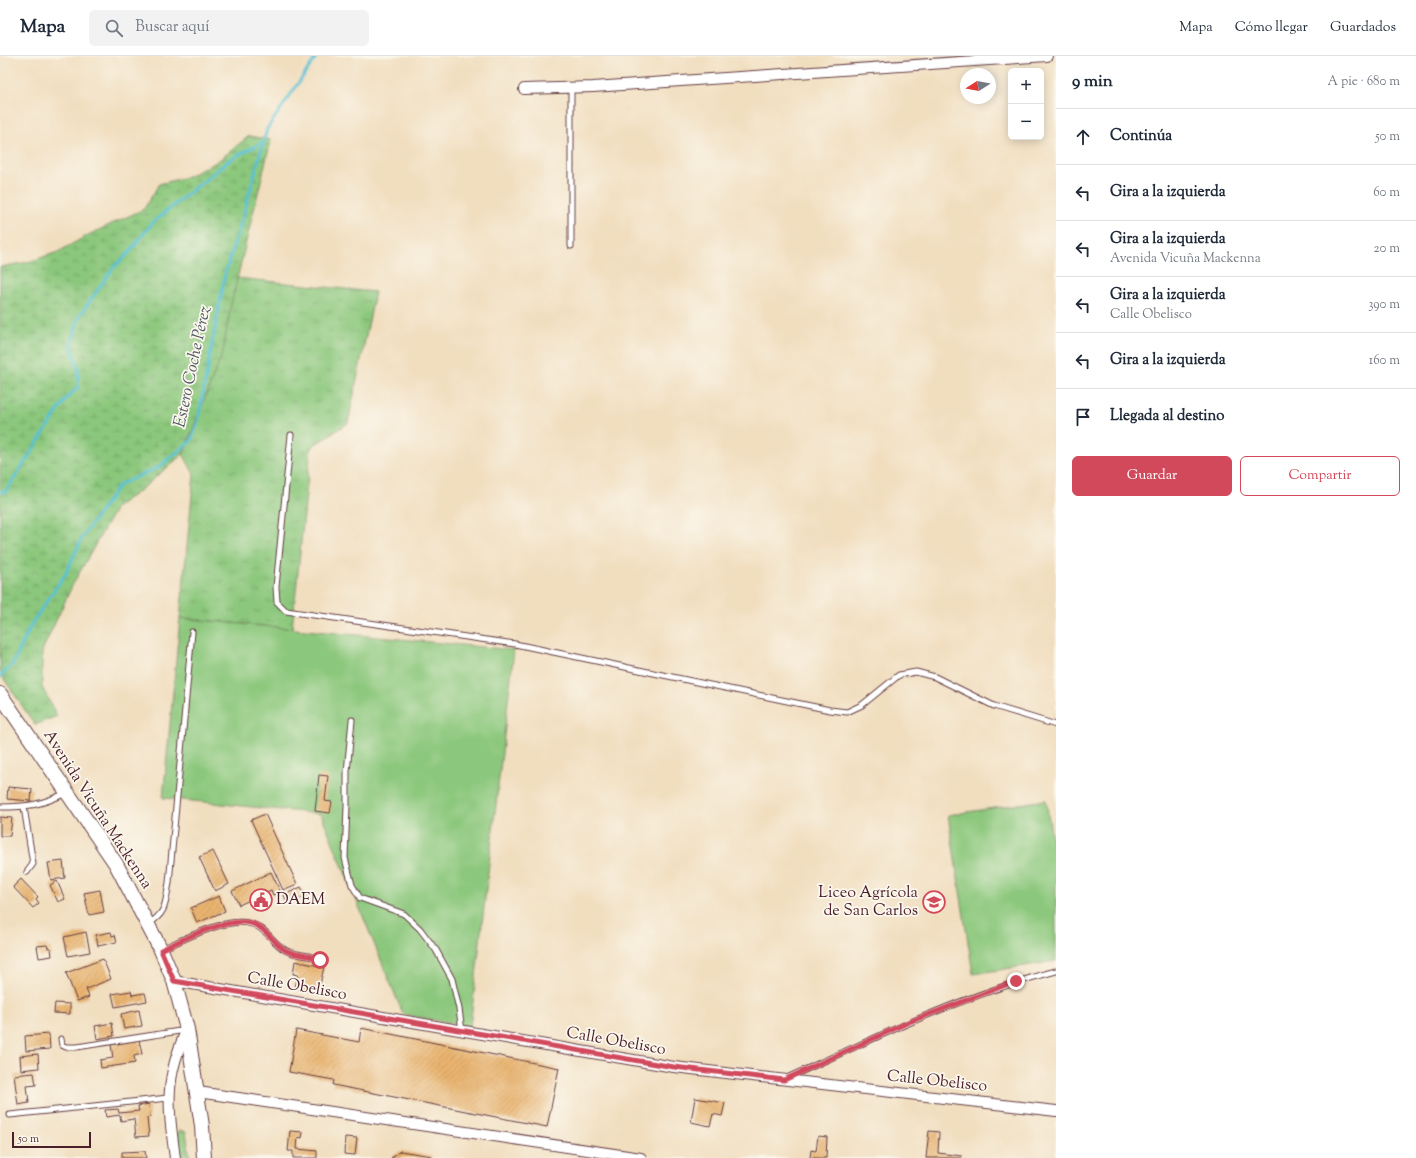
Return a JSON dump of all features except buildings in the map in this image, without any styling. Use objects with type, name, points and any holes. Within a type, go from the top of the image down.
[{"type":"main road","name":"Avenida Vicuña Mackenna","points":[[0,694],[66,793],[116,864],[161,950],[174,981],[187,1029],[198,1092],[204,1158]]},
{"type":"street","points":[[524,89],[1047,56]]},
{"type":"street","name":"Calle Obelisco","points":[[174,981],[674,1067],[1056,1111]]},
{"type":"street","points":[[175,1158],[168,1098],[171,1072],[187,1029]]},
{"type":"street","points":[[198,1092],[641,1158]]},
{"type":"lane","points":[[571,87],[571,246]]},
{"type":"lane","points":[[291,435],[276,587],[276,602],[286,611],[515,644],[830,710],[847,712],[862,705],[899,675],[916,672],[935,677],[994,706],[1056,725]]},
{"type":"lane","points":[[148,924],[159,917],[165,908],[169,883],[192,632]]},
{"type":"lane","points":[[352,720],[347,772],[348,806],[345,858],[352,885],[360,898],[404,914],[420,929],[436,950],[452,979],[459,1009],[462,1031]]},
{"type":"lane","points":[[0,806],[24,807],[43,804],[66,793]]},
{"type":"lane","points":[[24,807],[33,864],[27,872]]},
{"type":"lane","points":[[161,950],[223,925],[234,923],[251,923],[263,930],[274,942],[286,951],[320,960]]},
{"type":"lane","points":[[784,1080],[938,1010],[1007,984],[1056,971]]},
{"type":"lane","points":[[61,1039],[62,1045],[66,1047],[77,1047],[187,1029]]},
{"type":"lane","points":[[10,1115],[168,1098]]},
{"type":"green space","points":[[249,136],[271,140],[231,304],[223,352],[183,454],[138,492],[117,506],[73,584],[42,651],[42,687],[57,716],[35,725],[0,673],[0,267],[28,262],[58,252],[88,235],[144,209],[159,184],[187,177],[218,161]]},
{"type":"green space","points":[[237,278],[375,292],[348,423],[311,447],[292,629],[180,618],[194,474],[183,454],[199,415]]},
{"type":"green space","points":[[180,618],[514,650],[470,1027],[403,1014],[321,814],[163,798]]},
{"type":"green space","points":[[1046,800],[1056,866],[1056,961],[973,974],[948,815]]},
{"type":"green space","points":[[180,1130],[186,1132],[190,1158],[179,1158],[176,1136]]},
{"type":"waterway","name":"Estero Coche Pérez","points":[[0,677],[13,664],[32,623],[66,573],[83,536],[119,485],[159,467],[191,441],[197,426],[225,274],[267,129],[317,56]]},
{"type":"waterway","points":[[0,492],[6,491],[66,399],[78,387],[78,367],[71,345],[79,317],[113,268],[128,254],[153,222],[231,159],[263,142]]},
{"type":"place","name":"DAEM","points":[[261,900]]},
{"type":"place","name":"Liceo Agrícola de San Carlos","points":[[934,902]]},
{"type":"route","points":[[320,960],[314,957],[286,951],[274,942],[263,930],[251,923],[234,923],[223,925],[161,950],[174,981],[674,1067],[784,1080],[909,1022],[1016,981]]}]
